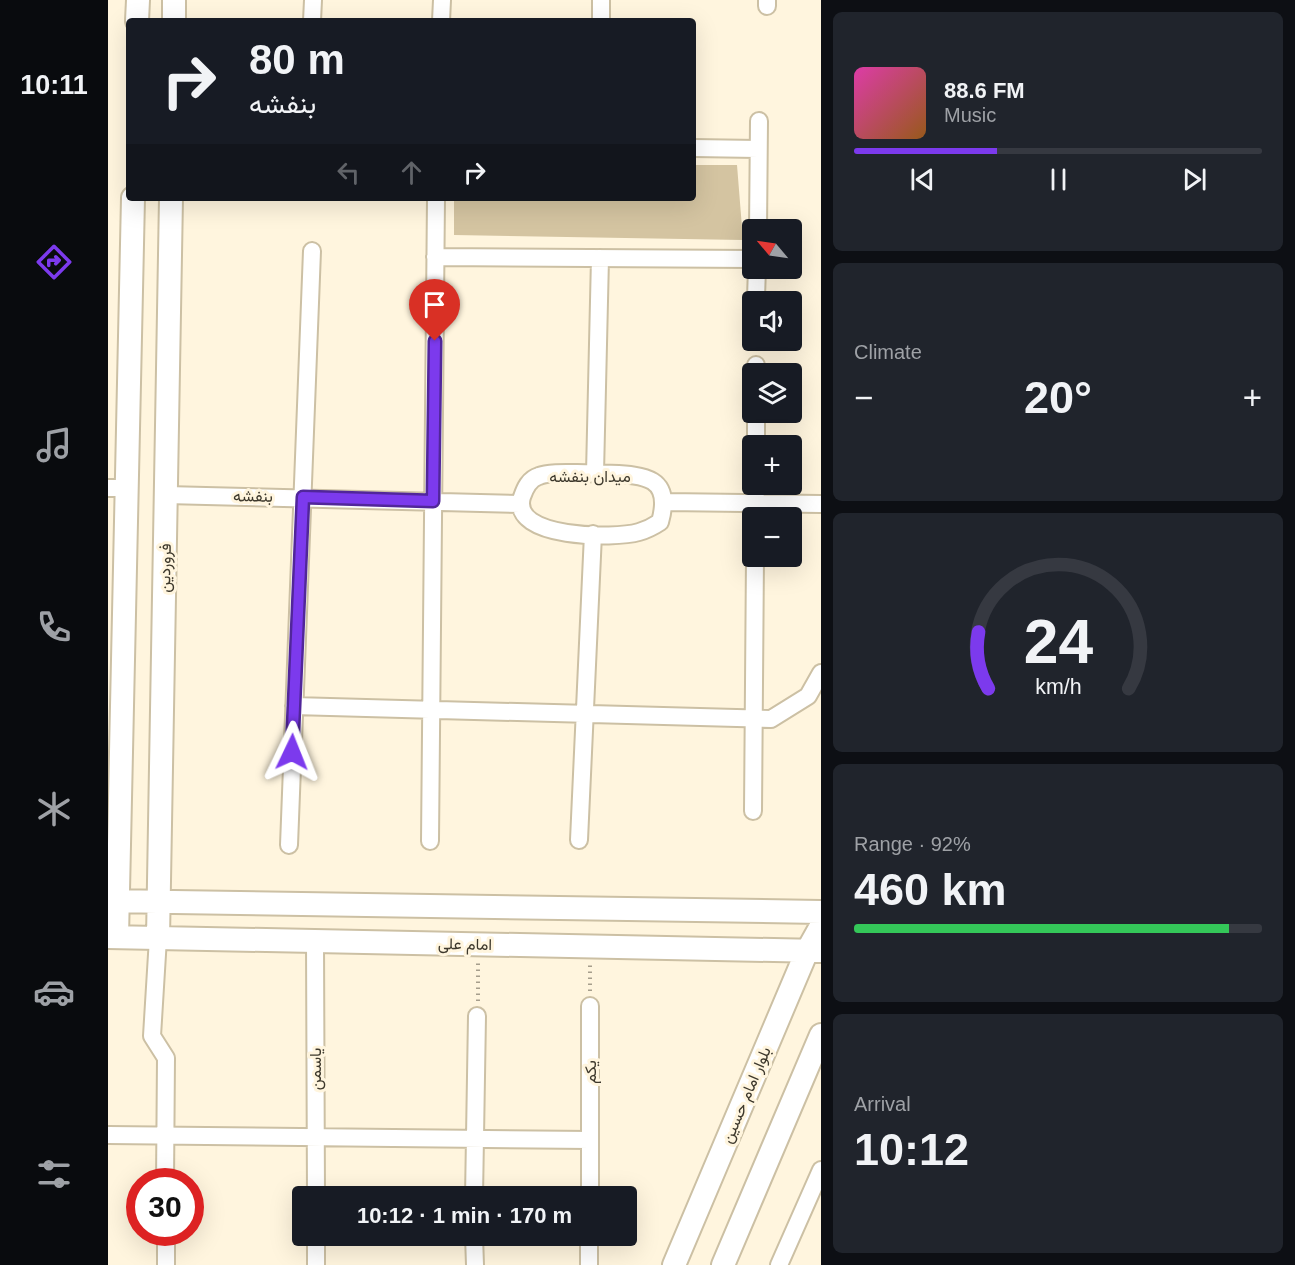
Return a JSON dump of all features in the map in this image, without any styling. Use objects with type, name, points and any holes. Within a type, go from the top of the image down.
[{"type":"street","points":[[137,18],[138,0]]},
{"type":"street","points":[[174,0],[174,18]]},
{"type":"street","points":[[312,18],[313,0]]},
{"type":"street","points":[[441,18],[442,0]]},
{"type":"street","points":[[601,0],[601,18]]},
{"type":"street","points":[[758,219],[759,122]]},
{"type":"street","points":[[696,148],[759,149]]},
{"type":"street","points":[[113,937],[118,488],[132,256],[133,201]]},
{"type":"street","name":"فروردین","points":[[158,938],[171,201]]},
{"type":"street","points":[[430,842],[436,201]]},
{"type":"street","points":[[289,845],[312,251]]},
{"type":"street","points":[[132,256],[170,256]]},
{"type":"street","points":[[435,257],[742,259]]},
{"type":"street","points":[[594,473],[600,258]]},
{"type":"street","name":"میدان بنفشه","points":[[520,504],[526,485],[539,476],[594,473],[643,477],[660,486],[666,502]]},
{"type":"street","name":"بنفشه","points":[[166,495],[520,504]]},
{"type":"street","points":[[520,504],[525,517],[545,530],[593,534],[638,532],[660,522],[666,502],[742,509]]},
{"type":"street","points":[[788,507],[821,504]]},
{"type":"street","points":[[579,840],[593,534]]},
{"type":"street","points":[[753,811],[755,567]]},
{"type":"street","points":[[294,706],[771,719],[808,696],[821,673]]},
{"type":"street","points":[[113,901],[821,912]]},
{"type":"street","name":"بلوار امام حسین","points":[[674,1265],[814,951],[821,926]]},
{"type":"street","name":"امام علی","points":[[113,937],[814,951]]},
{"type":"street","points":[[158,938],[152,1036],[166,1058],[165,1168]]},
{"type":"street","name":"یاسمن","points":[[315,941],[316,1186]]},
{"type":"street","name":"یکم","points":[[590,1006],[590,1186]]},
{"type":"street","points":[[474,1186],[477,1016]]},
{"type":"street","points":[[723,1265],[821,1035]]},
{"type":"street","points":[[108,1135],[590,1140]]},
{"type":"street","points":[[779,1265],[821,1170]]},
{"type":"street","points":[[166,1246],[166,1265]]},
{"type":"street","points":[[316,1246],[316,1265]]},
{"type":"street","points":[[474,1246],[475,1265]]},
{"type":"street","points":[[589,1246],[589,1265]]},
{"type":"path","points":[[477,1016],[479,944]]},
{"type":"path","points":[[590,947],[590,1006]]},
{"type":"shaded area","points":[[696,165],[737,165],[742,240],[454,235],[454,201],[696,201]]},
{"type":"route","points":[[292,752],[303,497],[433,501],[435,341]]}]
